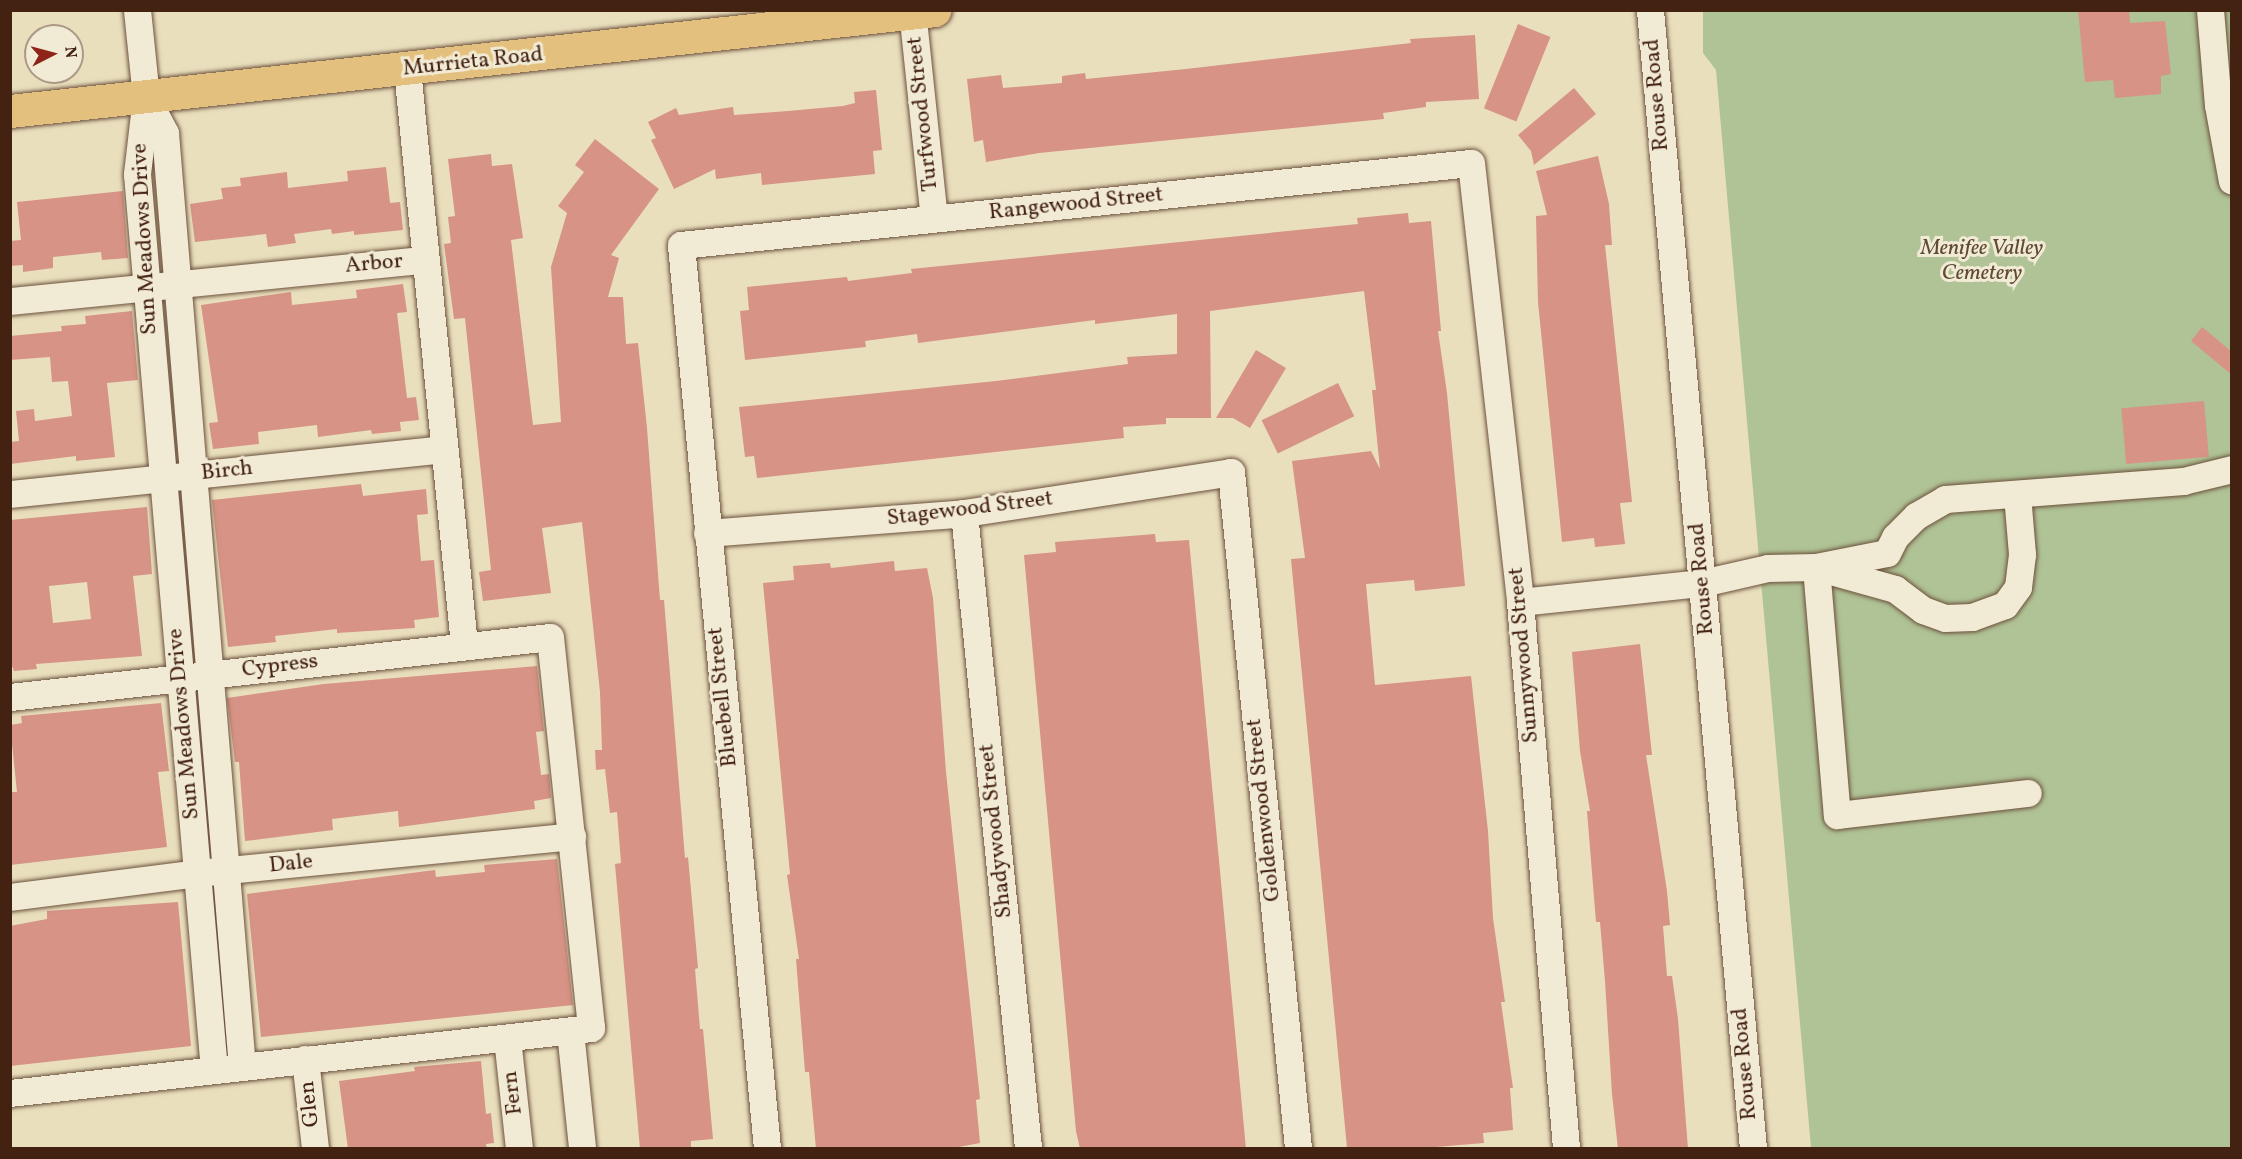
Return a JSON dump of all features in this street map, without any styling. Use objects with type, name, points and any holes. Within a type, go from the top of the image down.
[{"type":"main road","name":"Murrieta Road","points":[[10,111],[920,11]]},
{"type":"street","points":[[136,10],[146,97]]},
{"type":"street","name":"Rouse Road","points":[[1650,10],[1753,1149]]},
{"type":"street","points":[[2210,10],[2218,105],[2232,182]]},
{"type":"street","name":"Turfwood Street","points":[[920,11],[934,218]]},
{"type":"street","points":[[407,69],[424,260]]},
{"type":"street","name":"Sun Meadows Drive","points":[[146,97],[165,133],[242,1067]]},
{"type":"street","name":"Sun Meadows Drive","points":[[146,97],[137,174],[214,1070]]},
{"type":"street","name":"Rangewood Street","points":[[681,244],[1471,163]]},
{"type":"street","name":"Sunnywood Street","points":[[1471,163],[1520,602],[1566,1149]]},
{"type":"street","name":"Bluebell Street","points":[[681,244],[767,1149]]},
{"type":"street","name":"Arbor","points":[[10,301],[424,260],[464,645]]},
{"type":"street","name":"Birch","points":[[10,494],[444,449]]},
{"type":"street","points":[[1895,590],[1887,553],[1895,537],[1916,516],[1945,499],[2183,481],[2232,469]]},
{"type":"street","name":"Stagewood Street","points":[[707,533],[964,513],[1231,472]]},
{"type":"street","name":"Goldenwood Street","points":[[1231,472],[1298,1149]]},
{"type":"street","points":[[1815,567],[1895,590],[1923,610],[1945,618],[1972,617],[2005,605],[2018,587],[2022,554],[2017,494]]},
{"type":"street","name":"Shadywood Street","points":[[964,513],[1028,1149]]},
{"type":"street","points":[[1520,602],[1702,583],[1768,568],[1815,567],[1887,553]]},
{"type":"street","points":[[1815,567],[1837,814],[2028,793]]},
{"type":"street","name":"Cypress","points":[[10,697],[550,637],[572,836]]},
{"type":"street","points":[[10,1093],[591,1028],[572,836]]},
{"type":"street","name":"Dale","points":[[10,897],[197,873],[572,836]]},
{"type":"street","points":[[570,1031],[582,1149]]},
{"type":"street","name":"Fern","points":[[507,1038],[519,1149]]},
{"type":"street","name":"Glen","points":[[305,1059],[315,1149]]},
{"type":"green space","name":"Menifee Valley Cemetery","points":[[1703,10],[2231,11],[2231,1148],[1811,1148],[1716,70],[1703,53]]},
{"type":"building","points":[[2078,10],[2129,10],[2130,23],[2165,21],[2171,74],[2161,76],[2161,94],[2115,98],[2113,80],[2085,82]]},
{"type":"building","points":[[1518,24],[1550,37],[1516,121],[1484,108]]},
{"type":"building","points":[[1475,35],[1479,99],[1426,102],[1426,107],[1383,113],[1384,119],[1039,153],[986,162],[983,140],[974,142],[967,79],[1001,75],[1003,88],[1062,83],[1062,76],[1085,73],[1086,79],[1411,43],[1410,39]]},
{"type":"building","points":[[1574,88],[1596,114],[1534,165],[1531,151],[1518,135]]},
{"type":"building","points":[[876,90],[882,150],[873,151],[875,174],[762,185],[761,173],[716,179],[715,169],[674,189],[651,140],[656,138],[648,122],[676,108],[679,115],[733,107],[734,115],[788,111],[843,106],[855,103],[854,92]]},
{"type":"building","points":[[595,139],[659,189],[611,255],[619,258],[608,297],[623,297],[626,344],[638,343],[660,600],[664,600],[685,858],[688,857],[698,968],[695,969],[700,1029],[703,1029],[713,1139],[691,1141],[691,1149],[640,1149],[615,864],[621,863],[617,812],[610,813],[605,769],[596,770],[595,750],[602,750],[600,692],[582,522],[542,528],[551,593],[483,601],[479,572],[491,570],[465,318],[454,319],[444,244],[451,243],[448,217],[455,216],[448,159],[491,154],[492,166],[512,164],[523,238],[511,240],[533,425],[561,422],[551,267],[567,213],[558,206],[584,172],[575,165]]},
{"type":"building","points":[[1598,156],[1609,204],[1612,245],[1605,245],[1632,502],[1620,503],[1625,544],[1595,547],[1594,538],[1562,542],[1538,302],[1536,216],[1547,215],[1536,171]]},
{"type":"building","points":[[386,167],[390,203],[400,202],[403,230],[354,235],[354,231],[332,234],[331,229],[294,234],[296,243],[268,247],[266,234],[195,242],[190,204],[223,199],[221,188],[241,186],[240,178],[287,172],[288,188],[348,181],[347,171]]},
{"type":"building","points":[[123,191],[128,258],[102,260],[101,252],[53,257],[53,268],[23,272],[23,265],[10,266],[10,241],[21,240],[17,202]]},
{"type":"building","points":[[1408,213],[1409,223],[1431,221],[1441,331],[1438,331],[1447,393],[1465,586],[1415,591],[1414,580],[1366,584],[1375,685],[1471,676],[1488,831],[1493,918],[1505,1002],[1501,1002],[1513,1088],[1510,1088],[1513,1130],[1483,1133],[1484,1143],[1411,1149],[1347,1148],[1291,559],[1305,558],[1292,461],[1371,451],[1380,469],[1372,390],[1376,390],[1364,291],[1210,311],[1211,418],[1166,418],[1166,424],[1123,427],[1124,438],[757,478],[754,456],[745,457],[739,407],[996,381],[1128,364],[1127,357],[1177,354],[1177,314],[1095,324],[1095,320],[918,343],[917,334],[865,341],[866,347],[745,360],[740,311],[749,310],[747,287],[847,277],[848,281],[912,273],[911,269],[1358,224],[1357,218]]},
{"type":"building","points":[[403,284],[407,312],[397,313],[407,398],[416,397],[419,420],[400,422],[401,431],[372,434],[371,430],[318,437],[317,425],[258,432],[259,444],[213,449],[209,423],[218,422],[201,305],[291,292],[292,305],[357,298],[356,290]]},
{"type":"building","points":[[132,311],[138,380],[107,383],[115,457],[76,461],[76,456],[10,464],[10,442],[19,441],[16,411],[34,409],[35,421],[72,416],[68,381],[52,382],[50,357],[10,360],[10,336],[62,331],[61,326],[86,324],[85,316]]},
{"type":"building","points":[[2202,327],[2232,352],[2232,375],[2191,341]]},
{"type":"building","points":[[1256,350],[1286,368],[1250,428],[1233,418],[1216,418]]},
{"type":"building","points":[[1338,383],[1354,416],[1278,454],[1262,420]]},
{"type":"building","points":[[2204,401],[2209,457],[2126,464],[2121,408]]},
{"type":"building","points":[[361,484],[363,496],[426,489],[428,514],[417,515],[421,561],[434,560],[439,617],[414,620],[415,628],[337,633],[337,629],[275,636],[276,642],[228,647],[212,500]]},
{"type":"building","points":[[147,507],[152,574],[133,576],[142,656],[36,664],[37,669],[14,671],[10,661],[10,520]],"holes":[[[87,582],[91,619],[53,623],[49,586]]]},
{"type":"building","points":[[1155,534],[1156,542],[1189,540],[1246,1149],[1080,1149],[1076,1131],[1024,555],[1056,552],[1055,542]]},
{"type":"building","points":[[894,561],[895,571],[927,568],[933,598],[946,772],[980,1099],[976,1100],[980,1143],[948,1149],[816,1149],[809,1072],[805,1072],[796,959],[799,959],[787,875],[790,874],[763,583],[794,580],[793,566],[830,563],[831,568]]},
{"type":"building","points":[[1640,644],[1652,755],[1646,755],[1670,925],[1663,926],[1667,976],[1672,976],[1678,1019],[1688,1149],[1618,1149],[1612,1094],[1600,922],[1596,922],[1587,811],[1590,811],[1580,751],[1572,652]]},
{"type":"building","points":[[537,666],[544,731],[536,732],[541,775],[549,774],[551,798],[534,801],[535,809],[399,827],[398,811],[332,819],[333,830],[245,841],[239,762],[235,762],[227,698],[324,684]]},
{"type":"building","points":[[161,703],[169,771],[158,772],[167,847],[10,865],[10,792],[17,792],[10,725],[22,723],[21,716]]},
{"type":"building","points":[[557,859],[573,1005],[261,1037],[247,894],[435,870],[436,877],[485,872],[484,865]]},
{"type":"building","points":[[178,902],[191,1046],[10,1066],[10,926],[47,919],[47,911]]},
{"type":"building","points":[[481,1061],[486,1114],[491,1113],[494,1143],[486,1144],[487,1149],[348,1149],[339,1081],[415,1071],[414,1067]]}]
